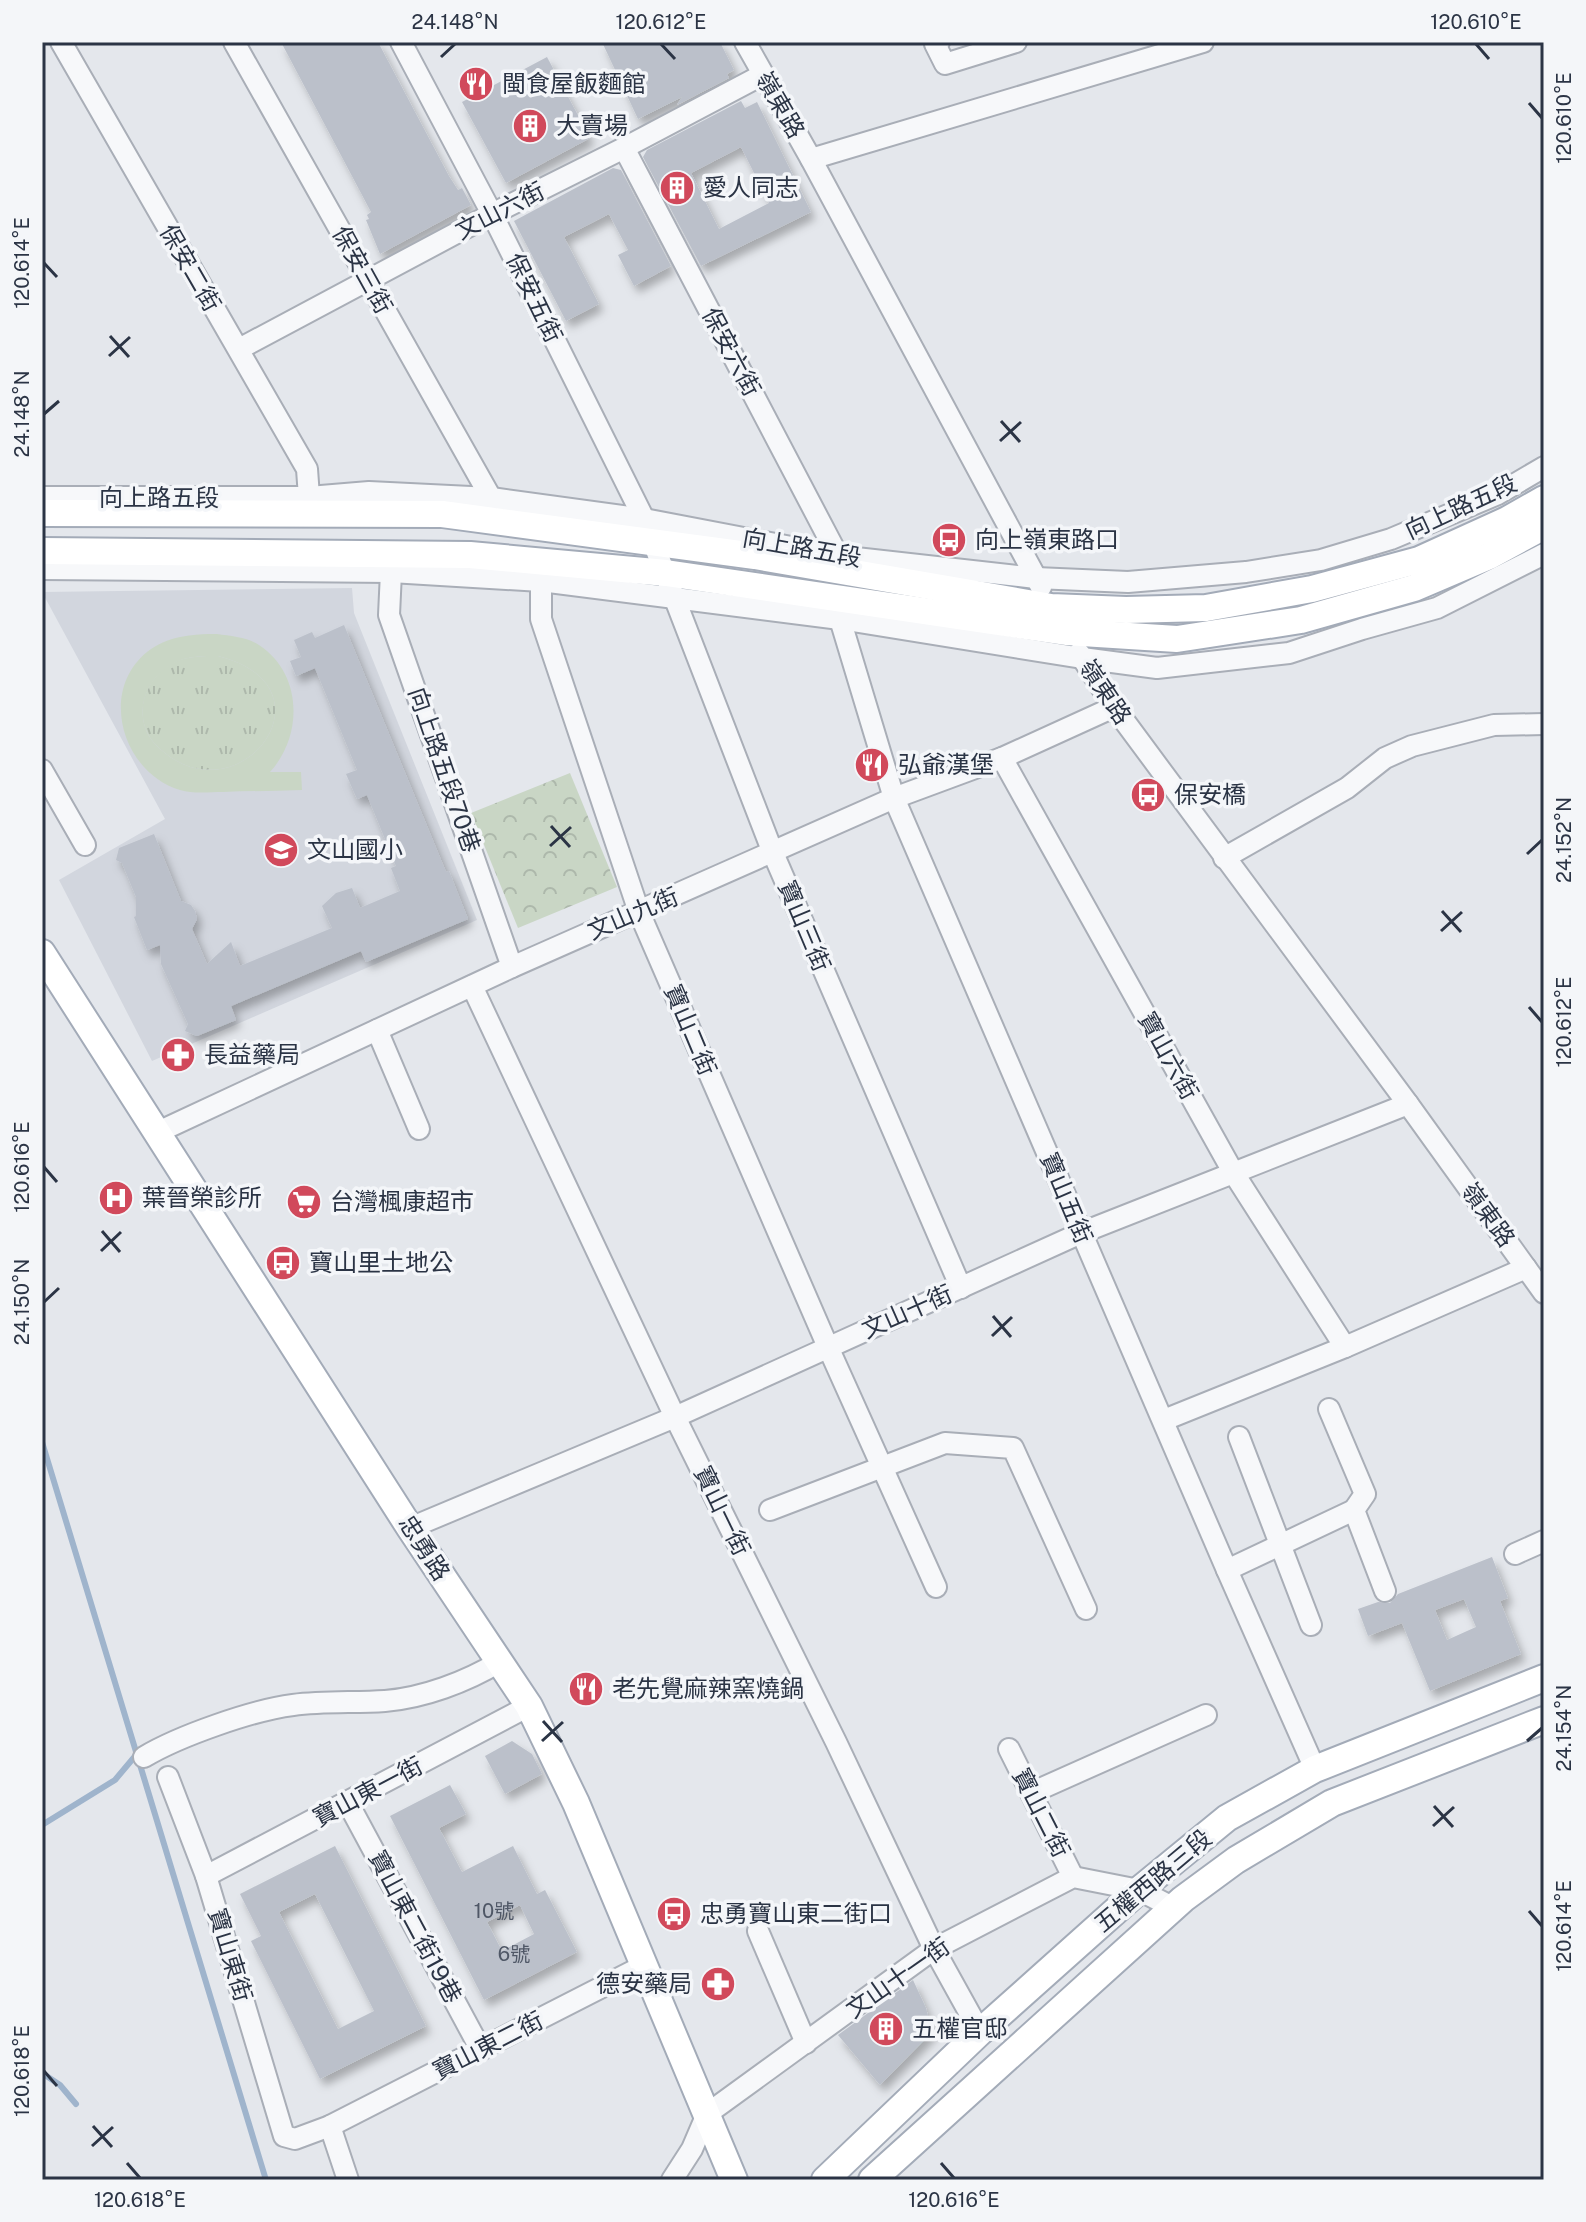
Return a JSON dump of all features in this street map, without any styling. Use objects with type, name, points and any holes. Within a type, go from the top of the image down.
[{"type":"main road","name":"向上路五段","points":[[42,513],[442,514],[1051,607],[1126,610],[1206,608],[1312,589],[1419,560],[1507,520],[1544,499]]},
{"type":"main road","name":"向上路五段","points":[[42,551],[470,555],[656,548],[1066,632],[1177,639],[1301,620],[1414,588],[1489,556],[1544,526]]},
{"type":"main road","name":"忠勇路","points":[[42,953],[410,1528],[529,1706],[576,1803],[734,2180]]},
{"type":"main road","name":"五權西路三段","points":[[825,2180],[980,2032],[1139,1890],[1227,1818],[1315,1769],[1544,1678]]},
{"type":"main road","name":"五權西路三段","points":[[872,2180],[1174,1908],[1236,1860],[1332,1803],[1544,1720]]},
{"type":"street","name":"保安二街","points":[[61,42],[307,469],[309,497]]},
{"type":"street","name":"保安三街","points":[[234,42],[491,498]]},
{"type":"street","name":"保安五街","points":[[401,42],[492,214],[656,548]]},
{"type":"street","name":"嶺東路","points":[[745,42],[1051,607],[1082,658],[1114,707],[1544,1293]]},
{"type":"street","points":[[939,42],[935,44],[945,64],[1016,42]]},
{"type":"street","points":[[811,159],[1203,42]]},
{"type":"street","name":"文山六街","points":[[239,349],[762,75]]},
{"type":"street","name":"保安六街","points":[[624,148],[838,556]]},
{"type":"street","name":"向上路五段","points":[[42,497],[309,497],[369,492],[491,498],[656,548],[838,556],[1096,582],[1174,579],[1321,560],[1404,534],[1498,494],[1544,467]]},
{"type":"street","name":"寶山三街","points":[[656,548],[773,853],[961,1288]]},
{"type":"street","points":[[42,569],[391,572],[541,581],[840,619],[1157,668],[1289,653],[1437,608],[1544,554]]},
{"type":"street","name":"向上路五段70巷","points":[[391,572],[389,615],[512,967]]},
{"type":"street","name":"寶山二街","points":[[541,581],[541,619],[639,912],[936,1587]]},
{"type":"street","name":"寶山五街","points":[[840,619],[894,798],[1315,1769]]},
{"type":"street","name":"文山九街","points":[[156,1133],[512,967],[894,798],[1002,758],[1114,707]]},
{"type":"street","points":[[1224,858],[1347,788],[1385,758],[1412,746],[1494,725],[1544,724]]},
{"type":"street","name":"寶山六街","points":[[1002,758],[1233,1172],[1345,1347]]},
{"type":"street","points":[[42,770],[48,796],[85,845]]},
{"type":"street","name":"寶山一街","points":[[472,986],[675,1417],[836,1742],[934,1949],[980,2032]]},
{"type":"street","points":[[377,1030],[419,1129]]},
{"type":"street","name":"文山十街","points":[[410,1528],[675,1417],[1081,1233],[1408,1104]]},
{"type":"street","points":[[1164,1420],[1345,1347],[1526,1268]]},
{"type":"street","points":[[1227,1570],[1354,1510],[1365,1494],[1329,1409]]},
{"type":"street","points":[[1239,1437],[1311,1625]]},
{"type":"street","points":[[770,1510],[945,1443],[1013,1448],[1086,1609]]},
{"type":"street","points":[[1354,1510],[1385,1591]]},
{"type":"street","points":[[1515,1554],[1544,1541]]},
{"type":"street","points":[[144,1757],[220,1725],[289,1705],[412,1697],[476,1676],[499,1662]]},
{"type":"street","name":"寶山東一街","points":[[206,1876],[529,1706]]},
{"type":"street","points":[[1031,1793],[1206,1715]]},
{"type":"street","name":"寶山二街","points":[[1009,1749],[1073,1877]]},
{"type":"street","name":"寶山東街","points":[[168,1777],[206,1876],[284,2136]]},
{"type":"street","name":"寶山東二街19巷","points":[[348,1803],[481,2050]]},
{"type":"street","points":[[1073,1877],[1139,1890],[1174,1908]]},
{"type":"street","name":"文山十一街","points":[[707,2114],[934,1949],[1073,1877]]},
{"type":"street","points":[[758,1931],[806,2043]]},
{"type":"street","name":"寶山東二街","points":[[284,2136],[295,2139],[330,2126],[645,1965]]},
{"type":"street","points":[[672,2180],[692,2149],[707,2114]]},
{"type":"street","points":[[330,2126],[348,2180]]},
{"type":"shaded area","name":"文山國小","points":[[352,588],[354,613],[477,920],[152,1061],[59,880],[165,819],[42,592]]},
{"type":"green space","points":[[208,634],[254,642],[273,657],[284,672],[291,688],[293,724],[281,757],[270,772],[301,772],[302,790],[180,790],[160,781],[144,767],[132,749],[124,730],[121,709],[123,688],[132,669],[147,652],[163,642]],"holes":[[[218,656],[254,672],[272,694],[274,718],[265,741],[245,760],[219,769],[190,767],[159,748],[150,737],[145,726],[144,701],[148,689],[164,669],[186,659]]]},
{"type":"green space","points":[[218,656],[254,672],[272,694],[274,718],[265,741],[245,760],[219,769],[190,767],[159,748],[150,737],[143,714],[144,701],[154,679],[175,662],[191,657]]},
{"type":"green space","points":[[570,773],[617,887],[518,928],[471,813]]},
{"type":"building","points":[[281,42],[378,42],[449,176],[458,190],[462,188],[471,205],[380,254],[366,220],[371,212]]},
{"type":"building","points":[[602,42],[720,42],[734,70],[727,74],[729,78],[677,105],[682,97],[638,119]]},
{"type":"building","name":"大賣場","points":[[547,57],[590,138],[506,183],[462,102]]},
{"type":"building","name":"愛人同志","points":[[741,101],[745,108],[757,102],[811,212],[701,266],[643,157],[647,150]],"holes":[[[741,147],[769,203],[719,229],[691,173]]]},
{"type":"building","points":[[613,168],[621,170],[671,266],[634,286],[618,255],[628,250],[609,214],[564,237],[599,304],[566,321],[514,221]]},
{"type":"building","points":[[344,625],[468,919],[366,962],[361,951],[231,1006],[236,1020],[197,1036],[185,1031],[188,1024],[161,964],[160,945],[147,950],[134,917],[136,897],[122,863],[116,860],[119,848],[154,834],[181,901],[191,905],[195,911],[197,919],[192,929],[207,964],[231,942],[240,966],[332,928],[322,906],[336,893],[352,888],[360,908],[400,891],[391,868],[396,866],[367,795],[357,799],[346,774],[357,770],[315,668],[296,676],[290,661],[301,657],[294,640],[312,632],[315,638]]},
{"type":"building","points":[[1492,1557],[1508,1598],[1500,1601],[1521,1654],[1430,1691],[1402,1623],[1368,1636],[1358,1609],[1378,1602],[1390,1603],[1398,1594]],"holes":[[[1464,1599],[1476,1627],[1447,1640],[1435,1610]]]},
{"type":"building","points":[[512,1741],[532,1754],[542,1774],[505,1794],[485,1756]]},
{"type":"building","points":[[450,1785],[466,1814],[439,1828],[462,1872],[513,1846],[537,1894],[545,1890],[577,1952],[484,2000],[390,1816]],"holes":[[[520,1905],[534,1934],[502,1951],[487,1922]]]},
{"type":"building","points":[[335,1846],[426,2026],[320,2079],[251,1941],[261,1936],[240,1894]],"holes":[[[315,1894],[374,2011],[338,2029],[279,1912]]]},
{"type":"building","name":"五權官邸","points":[[913,1980],[926,2008],[932,2032],[880,2085],[838,2035]]},
{"type":"waterway","points":[[42,1442],[266,2180]]},
{"type":"waterway","points":[[42,1825],[115,1780],[136,1755]]},
{"type":"waterway","points":[[42,2073],[60,2085],[76,2104]]},
{"type":"place","name":"閩食屋飯麵館","points":[[476,84]]},
{"type":"place","name":"大賣場","points":[[530,126]]},
{"type":"place","name":"愛人同志","points":[[677,188]]},
{"type":"place","name":"向上嶺東路口","points":[[949,540]]},
{"type":"place","name":"弘爺漢堡","points":[[872,765]]},
{"type":"place","name":"保安橋","points":[[1148,795]]},
{"type":"place","name":"文山國小","points":[[281,850]]},
{"type":"place","name":"長益藥局","points":[[178,1055]]},
{"type":"place","name":"葉晉榮診所","points":[[116,1198]]},
{"type":"place","name":"台灣楓康超市","points":[[304,1202]]},
{"type":"place","name":"寶山里土地公","points":[[283,1263]]},
{"type":"place","name":"老先覺麻辣窯燒鍋","points":[[586,1689]]},
{"type":"place","name":"忠勇寶山東二街口","points":[[674,1914]]},
{"type":"place","name":"德安藥局","points":[[718,1984]]},
{"type":"place","name":"五權官邸","points":[[886,2029]]}]
